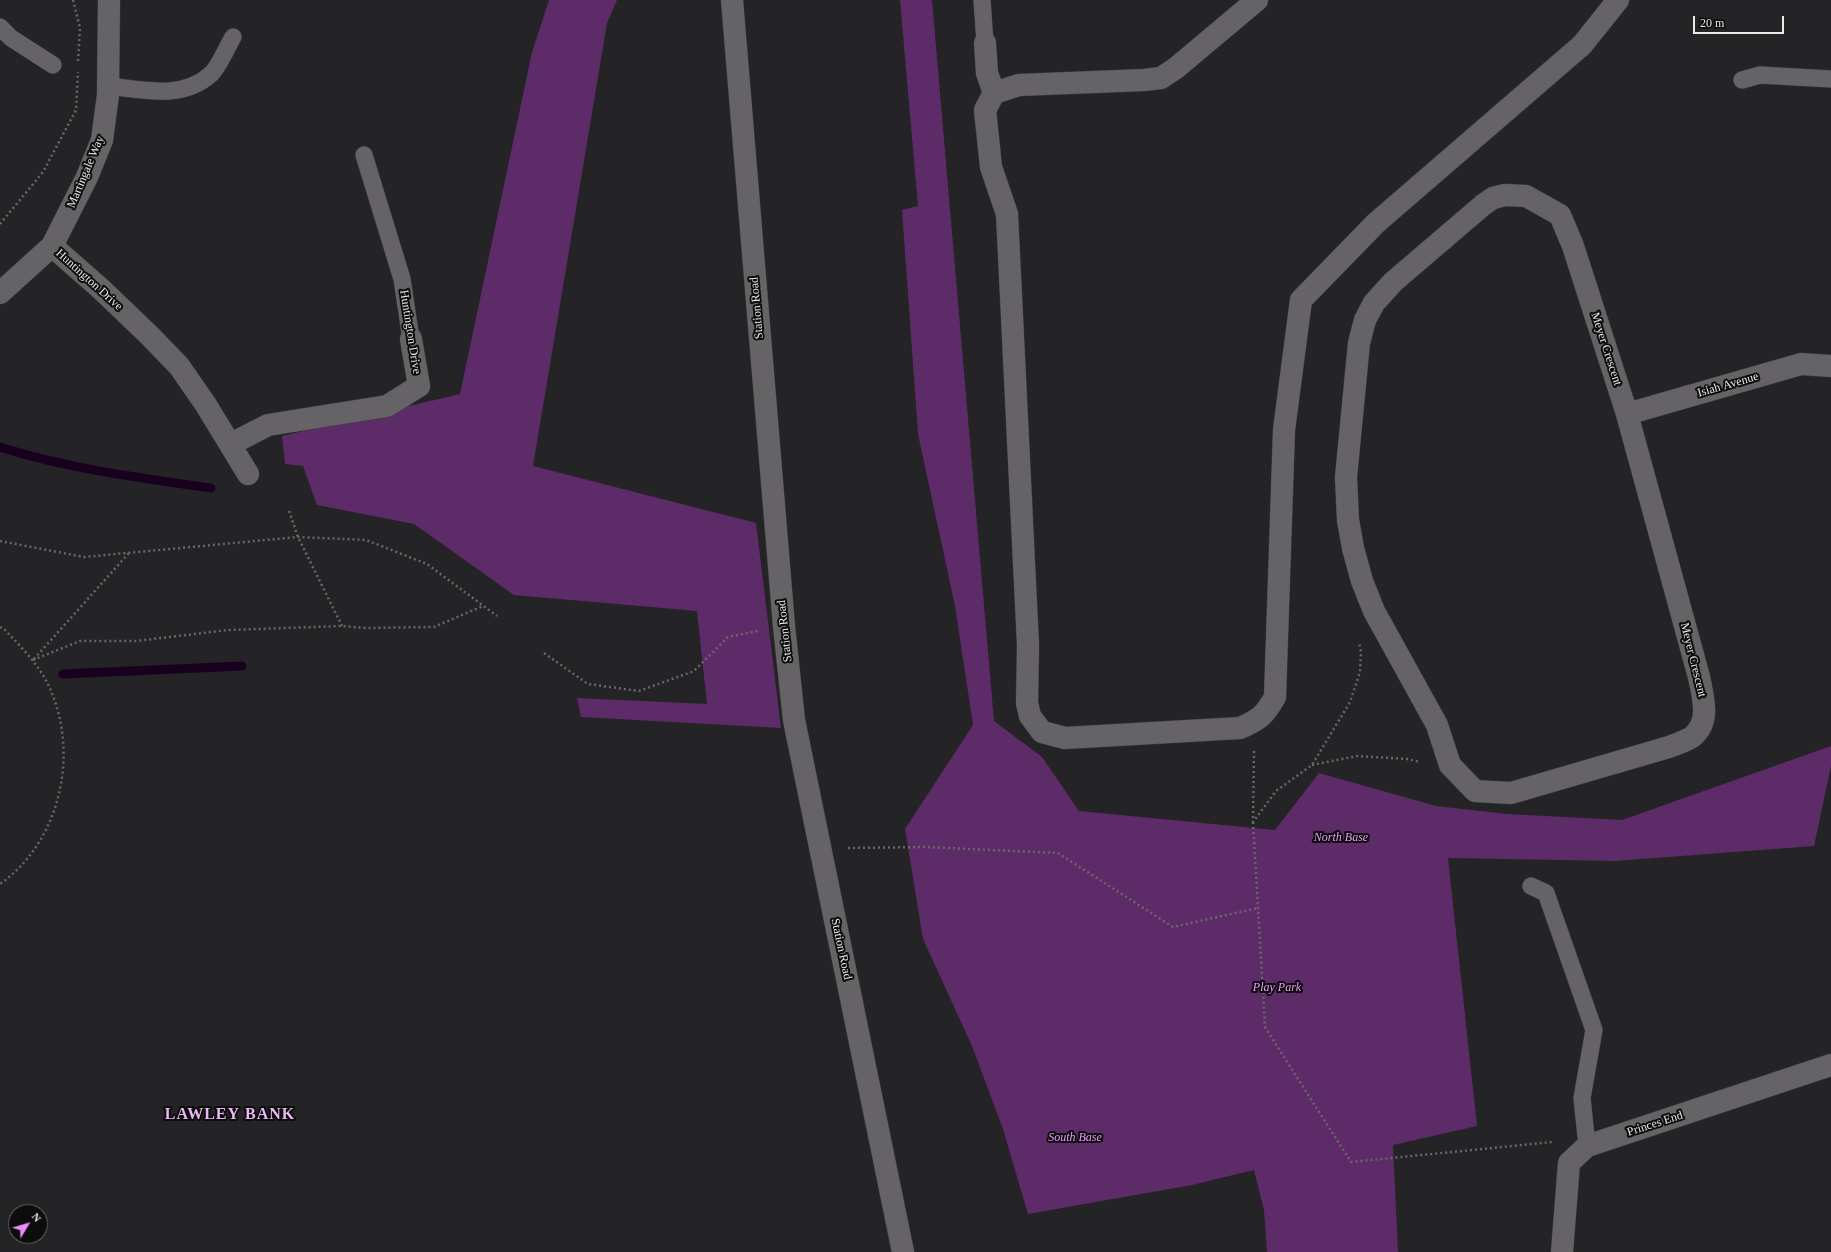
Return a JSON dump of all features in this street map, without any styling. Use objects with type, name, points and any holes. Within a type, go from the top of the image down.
[{"type":"street","name":"Martingale Way","points":[[0,293],[52,246],[84,184],[102,140],[109,86],[109,0]]},
{"type":"street","name":"Station Road","points":[[732,0],[784,626],[794,720],[903,1252]]},
{"type":"street","points":[[994,92],[1019,85],[1161,78],[1176,68],[1257,0]]},
{"type":"street","points":[[985,43],[987,73],[994,92],[985,110],[991,167],[1007,214],[1028,637],[1027,703],[1030,716],[1042,732],[1065,738],[1240,728],[1254,722],[1266,712],[1275,697],[1284,430],[1301,300],[1376,223],[1582,45],[1618,0]]},
{"type":"street","name":"Meyer Crescent","points":[[1505,194],[1526,196],[1560,215],[1573,246],[1627,414],[1699,677],[1705,710],[1702,724],[1692,736],[1669,747],[1511,793],[1475,791],[1455,769],[1450,765],[1437,725],[1374,611],[1362,581],[1353,548],[1348,520],[1346,477],[1359,344],[1365,320],[1374,303],[1393,282],[1493,198],[1505,194]]},
{"type":"street","name":"Huntington Drive","points":[[52,246],[101,289],[149,335],[178,366],[206,405],[248,474]]},
{"type":"street","name":"Huntington Drive","points":[[231,444],[268,424],[387,406],[419,386],[410,339]]},
{"type":"street","name":"Isiah Avenue","points":[[1627,414],[1801,364],[1831,366]]},
{"type":"street","name":"Princes End","points":[[1562,1252],[1569,1163],[1588,1146],[1831,1065]]},
{"type":"lane","points":[[982,0],[985,43]]},
{"type":"lane","points":[[0,27],[11,38],[53,65]]},
{"type":"lane","points":[[109,86],[166,92],[192,87],[212,73],[233,37]]},
{"type":"lane","points":[[1742,80],[1760,75],[1831,79]]},
{"type":"lane","name":"Huntington Drive","points":[[364,155],[402,279],[410,339]]},
{"type":"lane","points":[[1531,886],[1546,893],[1594,1030],[1582,1098],[1588,1146]]},
{"type":"path","points":[[0,224],[43,172],[76,110],[80,28],[73,0]]},
{"type":"path","points":[[289,511],[298,537],[342,626]]},
{"type":"path","points":[[0,541],[84,557],[298,537],[366,540],[428,564],[497,616]]},
{"type":"path","points":[[33,660],[129,553]]},
{"type":"path","points":[[33,660],[80,641],[136,641],[228,630],[342,626],[365,628],[434,627],[484,606]]},
{"type":"path","points":[[0,626],[33,660],[53,695],[64,735],[64,776],[48,828],[16,872],[0,884]]},
{"type":"path","points":[[544,653],[588,684],[639,691],[694,670],[728,637],[784,626]]},
{"type":"path","points":[[1312,766],[1350,702],[1360,672],[1361,652],[1358,638]]},
{"type":"path","points":[[1254,722],[1253,822],[1265,1027],[1351,1162],[1567,1140],[1588,1146]]},
{"type":"path","points":[[1253,822],[1276,791],[1312,766],[1357,756],[1407,759],[1455,769]]},
{"type":"path","points":[[820,849],[926,848],[1058,852],[1173,927],[1258,908]]},
{"type":"green space","points":[[549,0],[617,0],[607,23],[533,466],[756,523],[781,728],[581,717],[577,698],[707,704],[697,611],[514,595],[414,524],[317,505],[303,466],[285,464],[282,436],[460,394],[532,52]]},
{"type":"green space","points":[[900,0],[932,0],[994,721],[1042,757],[1079,811],[1275,830],[1319,773],[1436,806],[1507,814],[1622,820],[1831,746],[1831,766],[1814,846],[1615,861],[1448,858],[1477,1126],[1393,1145],[1398,1252],[1267,1252],[1264,1210],[1254,1170],[1192,1185],[1028,1214],[1003,1129],[972,1046],[923,939],[905,829],[973,725],[955,606],[918,434],[902,210],[918,206]]},
{"type":"waterway","points":[[0,447],[26,455],[78,467],[211,488]]},
{"type":"waterway","points":[[63,674],[242,666]]},
{"type":"district","name":"LAWLEY BANK","points":[[230,1115]]},
{"type":"park label","name":"North Base","points":[[1341,838]]},
{"type":"park label","name":"Play Park","points":[[1277,988]]},
{"type":"park label","name":"South Base","points":[[1075,1138]]}]
